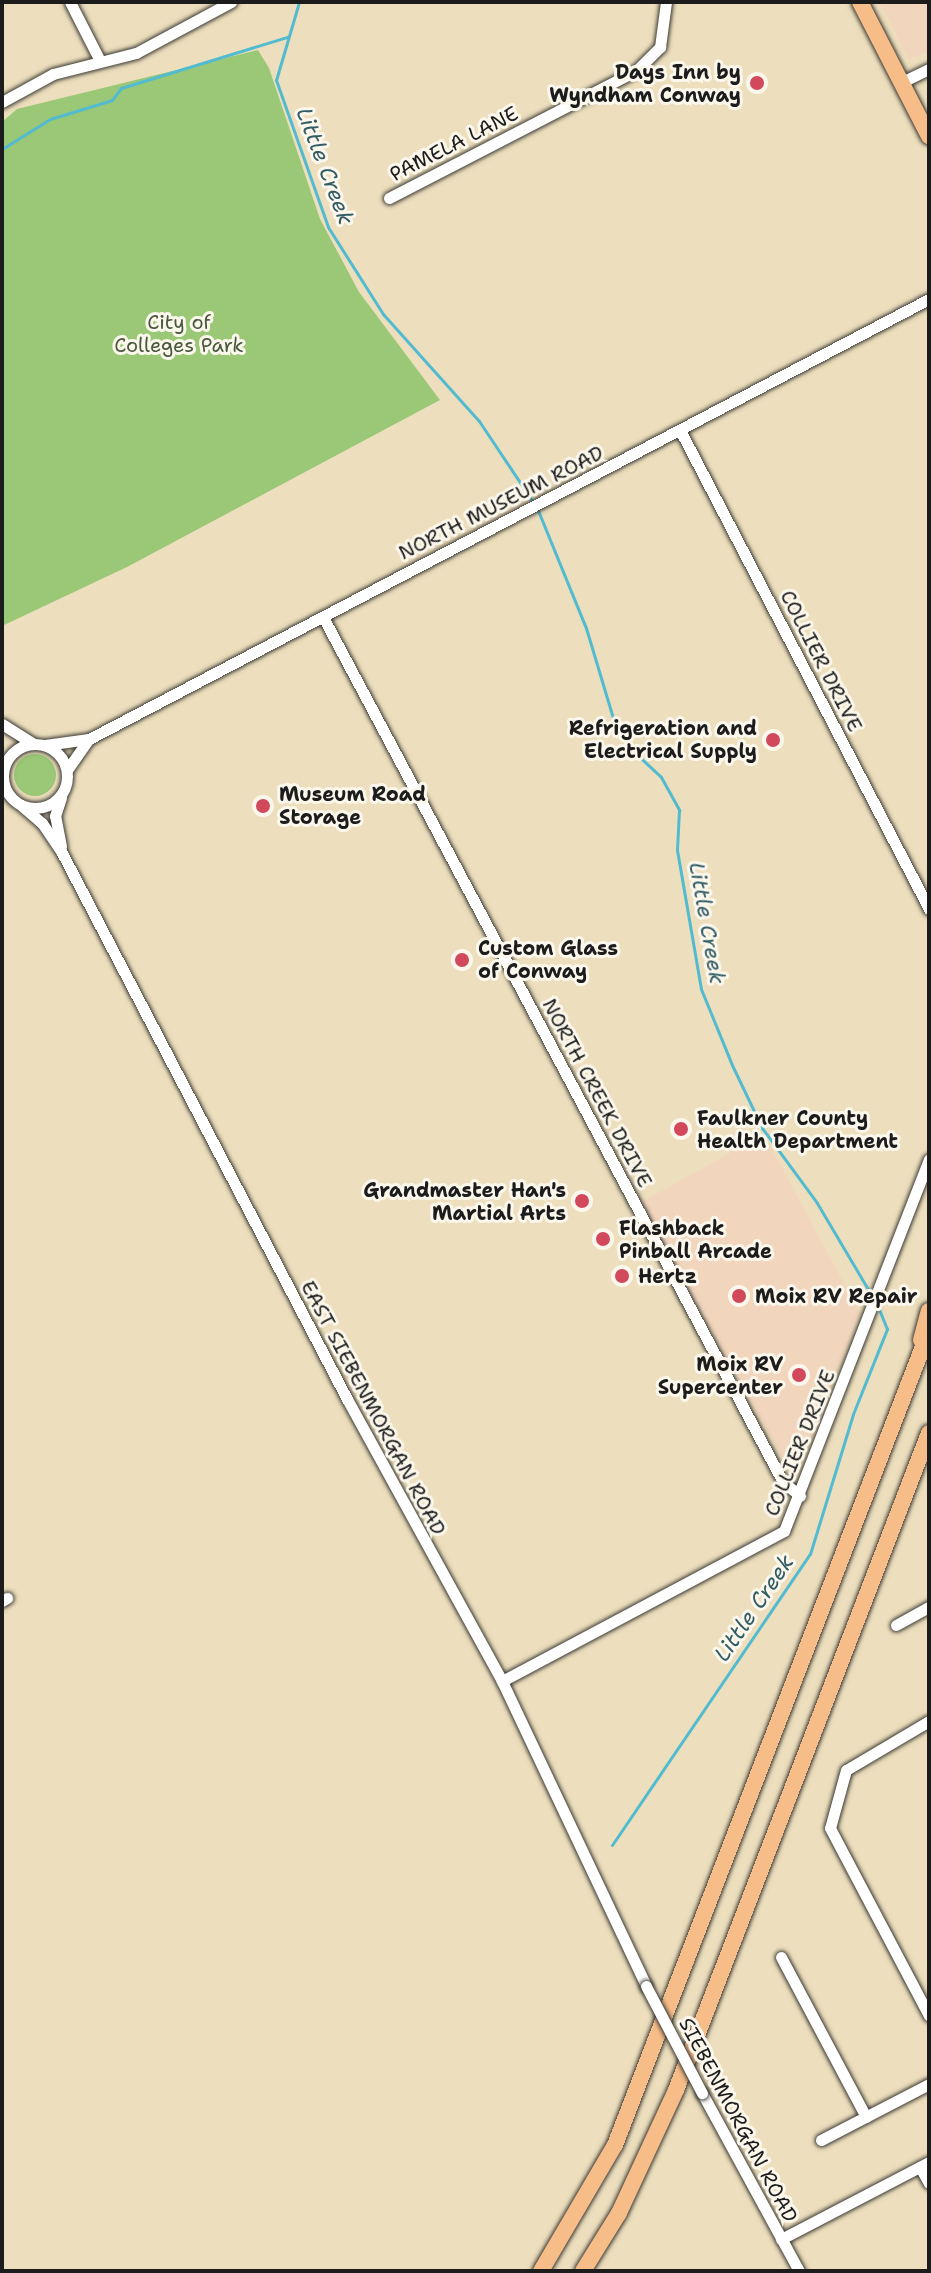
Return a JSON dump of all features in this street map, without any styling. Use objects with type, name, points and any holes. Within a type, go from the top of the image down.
[{"type":"highway","points":[[860,2],[929,136]]},
{"type":"highway","points":[[914,1370],[929,1311]]},
{"type":"highway","points":[[541,2271],[615,2145],[929,1331]]},
{"type":"highway","points":[[583,2271],[619,2213],[676,2090],[929,1433]]},
{"type":"street","points":[[70,2],[100,61]]},
{"type":"street","points":[[2,102],[42,78],[136,53],[231,2]]},
{"type":"street","name":"PAMELA LANE","points":[[389,198],[637,70],[660,47],[666,2]]},
{"type":"street","points":[[902,82],[929,69]]},
{"type":"street","name":"NORTH MUSEUM ROAD","points":[[38,744],[89,739],[929,299]]},
{"type":"street","name":"COLLIER DRIVE","points":[[680,430],[929,909]]},
{"type":"street","name":"NORTH CREEK DRIVE","points":[[323,617],[783,1482],[800,1496]]},
{"type":"street","points":[[2,724],[59,754],[67,770],[63,792],[50,805],[12,801],[3,785],[4,762],[15,750],[38,744]]},
{"type":"street","name":"NORTH MUSEUM ROAD","points":[[67,770],[89,739]]},
{"type":"street","name":"EAST SIEBENMORGAN ROAD","points":[[61,851],[55,816],[63,792]]},
{"type":"street","name":"EAST SIEBENMORGAN ROAD","points":[[12,801],[42,823],[61,851],[347,1399],[502,1681],[646,1986]]},
{"type":"street","name":"COLLIER DRIVE","points":[[502,1681],[773,1538],[790,1523],[929,1159]]},
{"type":"street","points":[[896,1625],[929,1607]]},
{"type":"street","points":[[929,1721],[846,1770],[830,1828],[929,2016]]},
{"type":"street","points":[[781,1957],[866,2117]]},
{"type":"street","name":"SIEBENMORGAN ROAD","points":[[646,1986],[799,2271]]},
{"type":"street","points":[[821,2140],[929,2084]]},
{"type":"street","points":[[781,2239],[925,2165],[929,2183]]},
{"type":"shaded area","points":[[879,2],[929,2],[929,51],[909,60]]},
{"type":"shaded area","name":"Moix RV Supercenter","points":[[764,1134],[860,1313],[794,1478],[640,1203]]},
{"type":"green space","name":"City of Colleges Park","points":[[258,50],[269,68],[320,219],[359,292],[440,400],[127,567],[2,626],[2,122],[17,109]]},
{"type":"green space","points":[[35,754],[50,760],[56,775],[50,790],[35,796],[20,790],[14,775],[20,760]]},
{"type":"waterway","name":"Little Creek","points":[[299,2],[276,80],[328,227],[383,314],[479,421],[533,502]]},
{"type":"waterway","points":[[2,149],[50,119],[112,100],[121,88],[287,37]]},
{"type":"waterway","name":"Little Creek","points":[[537,508],[586,628],[613,718],[631,749],[661,777],[679,810],[677,850],[701,989],[732,1065],[762,1128],[817,1203],[872,1296]]},
{"type":"waterway","name":"Little Creek","points":[[612,1845],[810,1554],[853,1414],[887,1329],[876,1302]]},
{"type":"place","name":"Days Inn by Wyndham Conway","points":[[757,83]]},
{"type":"place","name":"Refrigeration and Electrical Supply","points":[[773,740]]},
{"type":"place","name":"Museum Road Storage","points":[[263,806]]},
{"type":"place","name":"Custom Glass of Conway","points":[[462,960]]},
{"type":"place","name":"Faulkner County Health Department","points":[[681,1129]]},
{"type":"place","name":"Grandmaster Han's Martial Arts","points":[[582,1201]]},
{"type":"place","name":"Flashback Pinball Arcade","points":[[603,1239]]},
{"type":"place","name":"Hertz","points":[[622,1276]]},
{"type":"place","name":"Moix RV Repair","points":[[739,1296]]},
{"type":"place","name":"Moix RV Supercenter","points":[[799,1375]]}]
